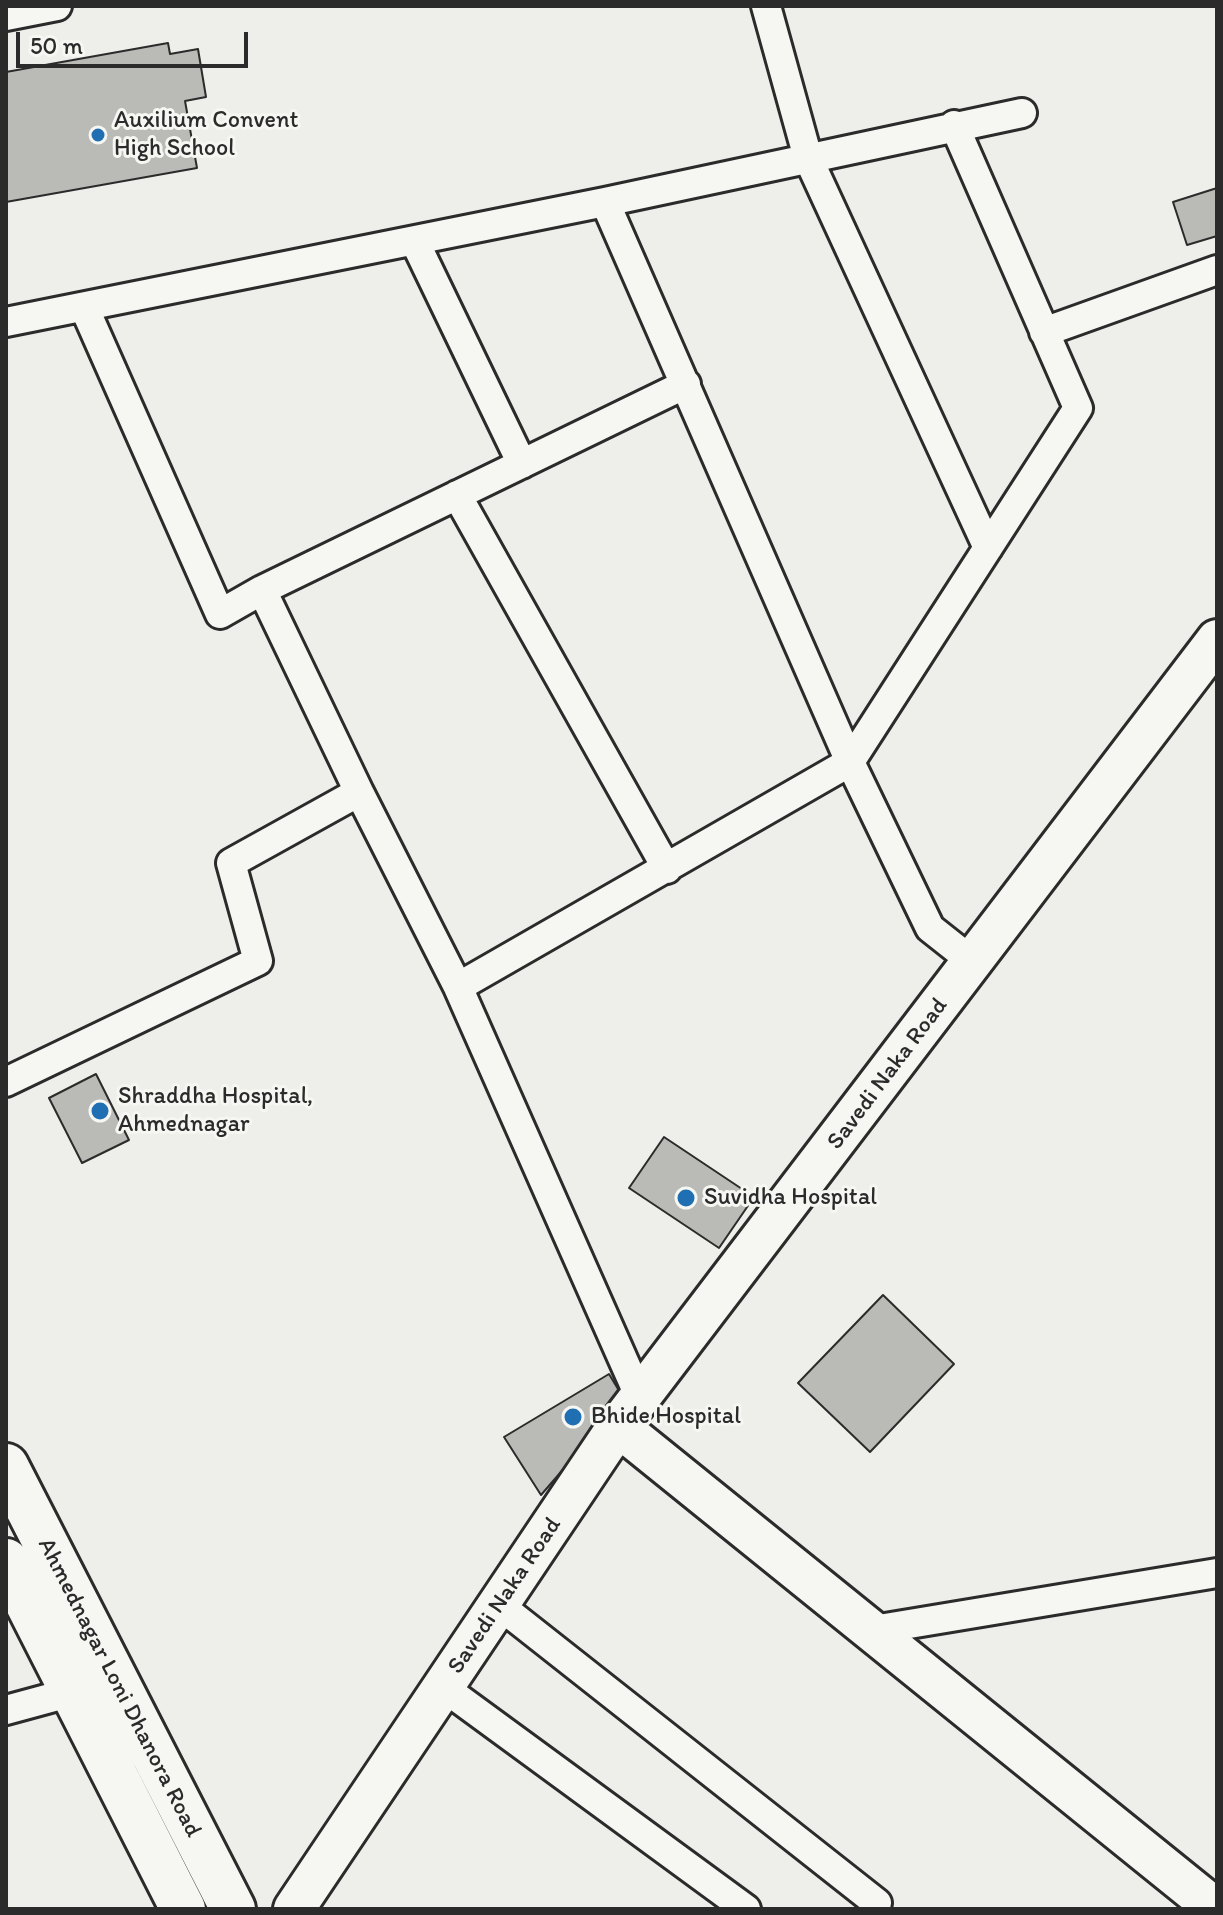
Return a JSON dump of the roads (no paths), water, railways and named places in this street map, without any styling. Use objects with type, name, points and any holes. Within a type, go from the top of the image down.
[{"type":"main road","name":"Ahmednagar Loni Dhanora Road","points":[[6,1466],[233,1909]]},
{"type":"main road","name":"Ahmednagar Loni Dhanora Road","points":[[6,1561],[183,1909]]},
{"type":"street","points":[[6,16],[57,6]]},
{"type":"street","points":[[766,6],[808,158],[988,548]]},
{"type":"street","points":[[6,322],[415,242],[1022,113]]},
{"type":"street","points":[[458,987],[850,762],[1078,408],[954,125]]},
{"type":"street","points":[[605,202],[850,762],[930,928],[973,962]]},
{"type":"street","points":[[415,242],[522,464]]},
{"type":"street","points":[[1044,332],[1217,270]]},
{"type":"street","points":[[84,307],[220,614],[262,590],[686,384]]},
{"type":"street","points":[[457,495],[667,869]]},
{"type":"street","points":[[262,590],[359,792],[458,987],[630,1413],[873,1630],[1216,1909]]},
{"type":"street","name":"Savedi Naka Road","points":[[294,1909],[630,1413],[1217,640]]},
{"type":"street","points":[[6,1082],[258,961],[231,863],[359,792]]},
{"type":"street","points":[[873,1630],[1217,1573]]},
{"type":"street","points":[[499,1605],[877,1903]]},
{"type":"street","points":[[6,1710],[73,1693],[113,1677]]},
{"type":"street","points":[[443,1687],[746,1909]]},
{"type":"place","name":"Auxilium Convent High School","points":[[98,135]]},
{"type":"place","name":"Shraddha Hospital, Ahmednagar","points":[[100,1111]]},
{"type":"place","name":"Suvidha Hospital","points":[[686,1198]]},
{"type":"place","name":"Bhide Hospital","points":[[573,1417]]}]
